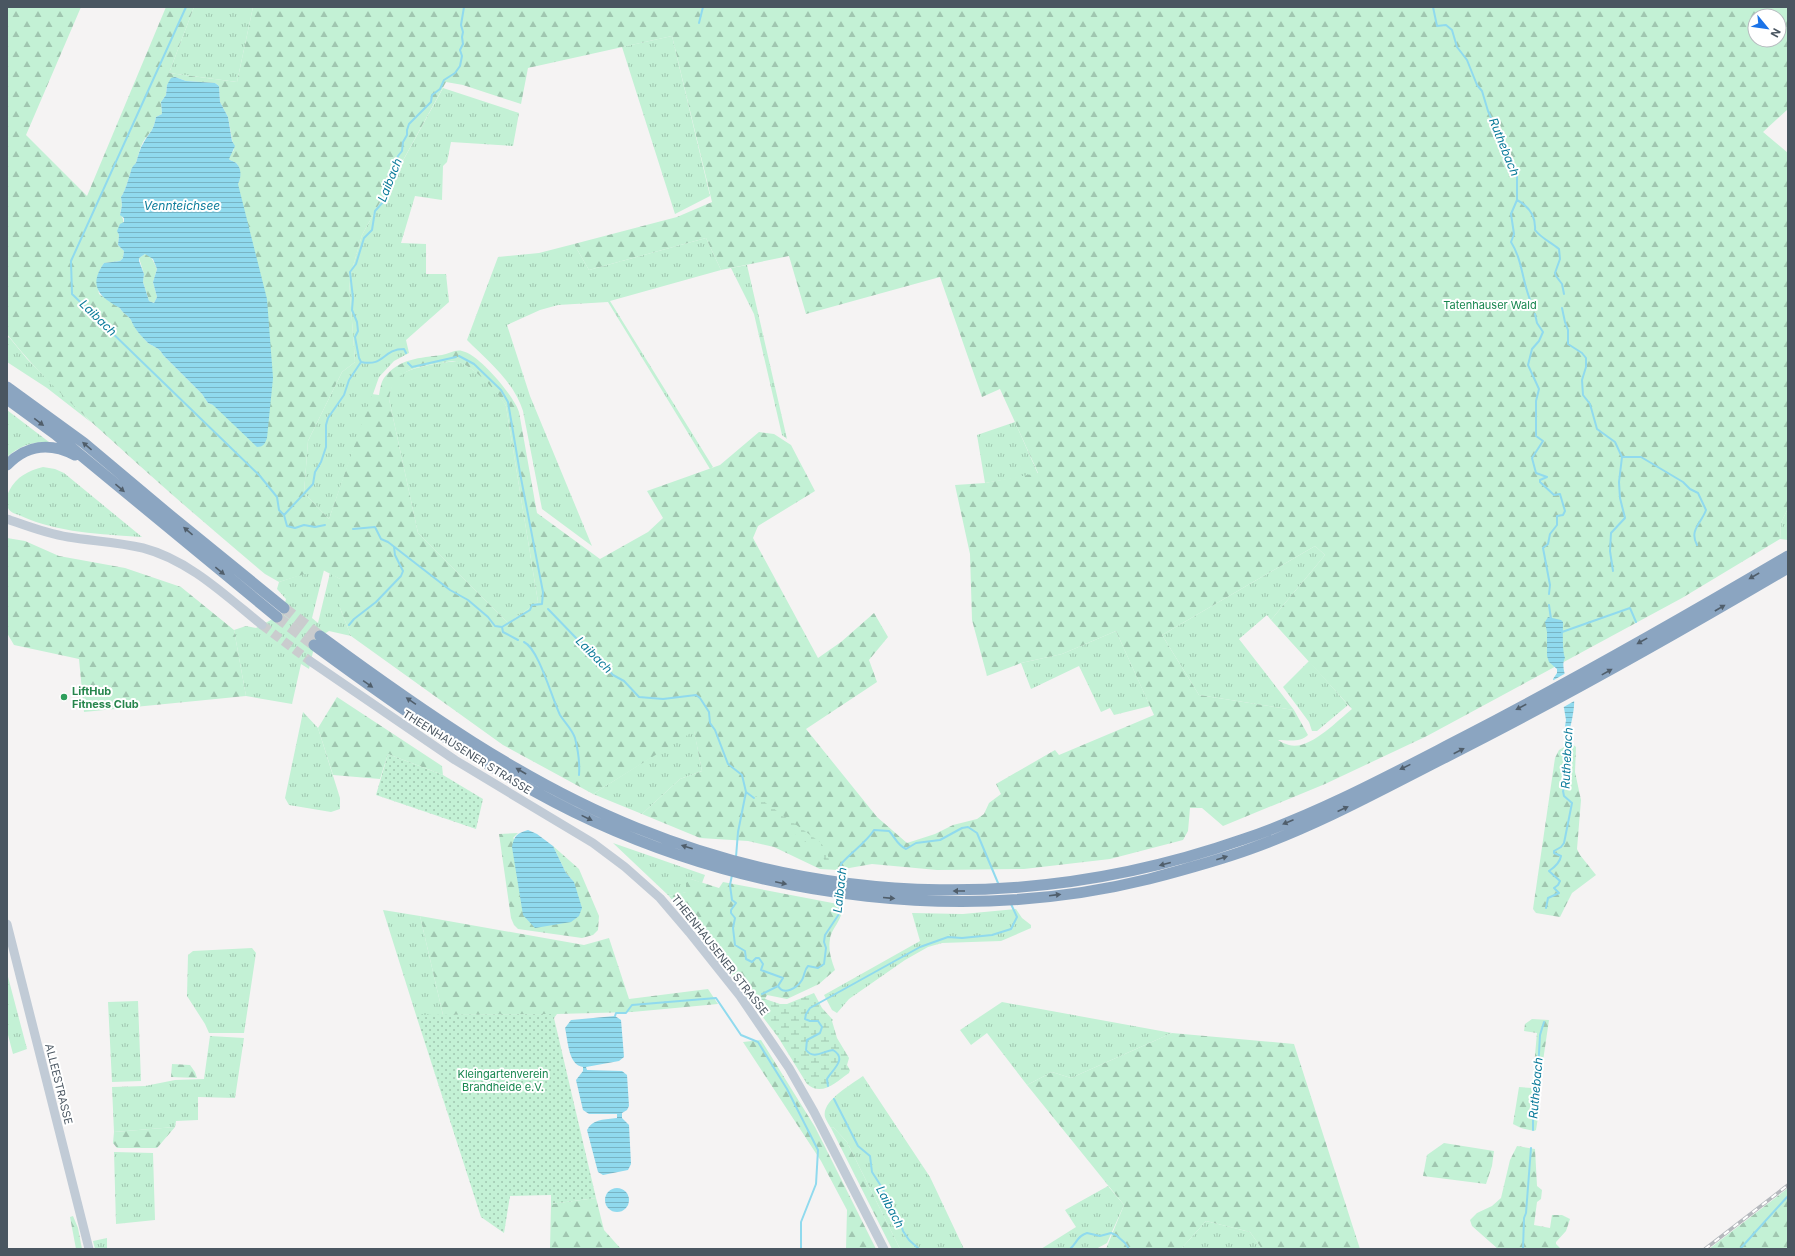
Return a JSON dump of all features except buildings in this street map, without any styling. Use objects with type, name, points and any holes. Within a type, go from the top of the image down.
[{"type":"highway","points":[[7,387],[84,443],[280,612],[55,434],[7,400]]},
{"type":"highway","points":[[7,466],[20,454],[29,449],[47,447],[71,453],[90,463]]},
{"type":"highway","points":[[317,641],[503,760],[555,790],[634,828],[723,863],[744,869],[899,899],[1016,899],[1082,892],[1145,880],[1250,849],[1293,832],[1352,804],[1559,699],[1571,686],[1788,556]]},
{"type":"highway","points":[[851,890],[963,891],[1066,883],[1122,874],[1192,856],[1247,838],[1288,822],[1352,793],[1490,723],[1555,688],[1571,686],[1788,568]]},
{"type":"main road","points":[[7,515],[31,528]]},
{"type":"main road","points":[[7,519],[31,528],[67,537],[107,541],[144,548],[177,561],[204,578],[262,625]]},
{"type":"main road","name":"THEENHAUSENER STRASSE","points":[[310,661],[448,756],[593,843],[626,867],[660,898],[740,996],[785,1063],[814,1112],[884,1249]]},
{"type":"main road","name":"ALLEESTRASSE","points":[[7,924],[89,1249]]},
{"type":"green space","name":"Tatenhauser Wald","points":[[7,7],[81,7],[26,135],[87,196],[166,7],[194,7],[169,73],[237,82],[253,7],[1788,7],[1788,109],[1763,132],[1788,153],[1788,508],[1781,523],[1780,539],[1682,598],[1427,736],[1325,784],[1223,826],[1202,808],[1190,808],[1188,831],[1183,840],[1110,859],[1024,869],[937,870],[872,864],[838,870],[820,869],[774,847],[748,841],[700,838],[642,814],[680,779],[702,771],[694,731],[593,794],[503,745],[351,636],[340,608],[340,579],[321,569],[279,582],[265,574],[172,495],[74,406],[19,349],[7,334]],"holes":[[[672,36],[712,202],[677,217],[574,244],[589,270],[706,238],[721,270],[789,256],[806,314],[940,277],[982,397],[1000,389],[1038,473],[985,483],[955,485],[970,554],[972,620],[987,676],[1021,663],[1062,654],[1116,631],[1154,715],[1059,755],[1055,750],[996,784],[1001,794],[989,803],[984,814],[977,819],[953,825],[935,834],[907,843],[877,817],[806,729],[877,682],[869,660],[888,637],[874,613],[841,642],[818,658],[753,538],[758,526],[815,491],[791,445],[774,434],[759,432],[720,465],[647,491],[663,518],[648,532],[600,559],[537,513],[519,412],[516,405],[503,386],[486,367],[469,354],[462,351],[457,351],[410,360],[396,366],[384,378],[379,395],[372,394],[329,519],[304,493],[308,441],[342,372],[355,362],[349,280],[362,235],[446,82],[463,85],[521,104],[528,68]],[[175,77],[186,81],[215,83],[219,86],[220,102],[228,117],[234,150],[229,155],[229,159],[236,163],[240,171],[213,405],[208,403],[202,394],[157,348],[145,340],[136,329],[130,318],[120,308],[99,294],[98,278],[104,263],[120,261],[123,258],[124,251],[118,245],[118,233],[123,221],[120,213],[122,205],[121,197],[126,188],[143,142],[153,128],[156,117],[162,114],[161,102],[166,95],[167,85]],[[452,361],[459,362],[475,371],[497,393],[506,406],[538,602],[508,623],[418,533],[389,399],[392,388],[397,379],[404,373],[421,366]],[[1315,546],[1325,555],[1271,620],[1352,709],[1322,734],[1305,744],[1297,746],[1283,743],[1278,740],[1297,740],[1305,738],[1308,735],[1294,710],[1199,695],[1162,635]]]},
{"type":"green space","points":[[194,7],[253,7],[237,82],[169,73]]},
{"type":"green space","points":[[672,36],[710,196],[675,214],[622,47]]},
{"type":"green space","points":[[443,88],[519,113],[513,146],[451,142],[447,162],[443,166],[442,200],[415,196],[401,243],[426,244],[426,274],[446,274],[449,302],[406,340],[409,353],[394,361],[379,377],[329,519],[304,493],[308,441],[342,372],[355,362],[349,280],[362,235]]},
{"type":"green space","points":[[706,238],[721,270],[610,301],[713,467],[710,469],[608,302],[558,305],[540,310],[507,325],[530,396],[592,546],[542,509],[523,411],[519,400],[500,372],[467,340],[498,257],[539,253],[574,244],[589,270]]},
{"type":"green space","points":[[145,254],[151,258],[157,269],[153,282],[157,297],[154,303],[149,301],[143,282],[144,274],[139,258]]},
{"type":"green space","points":[[747,265],[787,439],[782,435],[754,314],[731,268]]},
{"type":"green space","points":[[9,337],[27,359],[92,423],[47,388],[7,362],[7,339]]},
{"type":"green space","points":[[457,361],[464,364],[485,380],[502,399],[506,406],[538,602],[508,623],[418,533],[389,399],[393,383],[399,376],[411,370]]},
{"type":"green space","points":[[7,410],[49,442],[37,442],[26,445],[7,457]]},
{"type":"green space","points":[[1015,422],[1038,474],[985,483],[977,435]]},
{"type":"green space","points":[[43,467],[55,469],[64,473],[142,537],[80,532],[35,522],[10,511],[7,506],[7,500],[8,493],[12,486],[23,475],[32,470]]},
{"type":"green space","points":[[1788,508],[1788,540],[1780,539],[1781,523]]},
{"type":"green space","points":[[7,538],[25,541],[59,556],[125,568],[181,587],[234,630],[246,696],[84,712],[79,659],[14,645],[7,633]]},
{"type":"green space","points":[[1315,546],[1325,555],[1271,620],[1267,615],[1239,639],[1294,710],[1199,695],[1162,635]]},
{"type":"green space","points":[[321,568],[324,570],[312,618],[318,623],[330,573],[340,579],[340,608],[351,636],[329,631],[316,639],[309,669],[301,664],[292,704],[246,696],[234,630],[246,626],[256,628],[282,614],[286,599],[277,589],[279,582]]},
{"type":"green space","points":[[1116,631],[1150,706],[1114,715],[1110,708],[1101,712],[1079,666],[1031,689],[1021,663],[1062,654]]},
{"type":"green space","points":[[1309,661],[1348,705],[1317,731],[1312,731],[1309,722],[1283,687]]},
{"type":"green space","points":[[337,697],[442,766],[443,775],[388,754],[380,779],[333,775],[318,728]]},
{"type":"green space","points":[[303,712],[318,728],[340,798],[340,809],[331,812],[289,805],[285,798]]},
{"type":"green space","points":[[694,730],[702,771],[680,779],[642,814],[593,794]]},
{"type":"green space","points":[[1571,743],[1576,747],[1575,772],[1581,800],[1577,849],[1596,875],[1572,893],[1560,917],[1536,913],[1533,909],[1555,758],[1559,750]]},
{"type":"green space","points":[[388,754],[443,775],[483,799],[476,829],[376,795]]},
{"type":"green space","points":[[756,796],[820,842],[824,847],[818,849],[804,841],[755,801],[754,798]]},
{"type":"green space","points":[[518,833],[513,838],[574,882],[566,873],[553,846],[579,869],[599,916],[598,930],[593,935],[582,938],[518,929],[514,925],[511,918],[499,834]]},
{"type":"green space","points":[[613,843],[705,875],[702,883],[691,879],[687,892],[669,896]]},
{"type":"green space","points":[[826,850],[831,869],[827,869],[822,853]]},
{"type":"green space","points":[[691,879],[719,888],[723,882],[843,905],[841,916],[831,935],[829,943],[830,954],[835,970],[819,984],[787,999],[767,995],[765,999],[749,999],[669,896],[686,892],[686,883]]},
{"type":"green space","points":[[1016,909],[1022,918],[1031,925],[1031,928],[1001,941],[942,943],[928,947],[905,960],[849,999],[837,1013],[832,1010],[824,995],[920,941],[912,913],[963,914]]},
{"type":"green space","points":[[383,910],[420,916],[443,1015],[416,1015]]},
{"type":"green space","points":[[420,916],[584,945],[609,938],[629,999],[708,989],[718,1004],[632,1012],[443,1015]]},
{"type":"green space","points":[[252,948],[256,953],[244,1033],[209,1033],[187,996],[188,955],[193,951]]},
{"type":"green space","points":[[7,973],[27,1049],[13,1054],[7,1031]]},
{"type":"green space","points":[[814,993],[822,1008],[833,1020],[837,1038],[849,1058],[847,1065],[850,1070],[849,1073],[834,1084],[823,1089],[813,1088],[807,1084],[778,1037],[749,999],[765,999],[780,1004],[787,1004]]},
{"type":"green space","points":[[138,1001],[141,1081],[112,1082],[108,1002]]},
{"type":"green space","points":[[1002,1002],[1172,1033],[1071,1078],[1052,1072],[1027,1085],[987,1033],[971,1045],[960,1030]]},
{"type":"green space","name":"Kleingartenverein Brandheide e.V.","points":[[557,1014],[554,1018],[596,1198],[551,1204],[551,1195],[510,1196],[504,1233],[481,1217],[416,1015]]},
{"type":"green space","points":[[1532,1019],[1549,1020],[1538,1095],[1540,1105],[1536,1130],[1534,1131],[1521,1128],[1513,1124],[1519,1087],[1532,1088],[1537,1033],[1524,1031],[1525,1024]]},
{"type":"green space","points":[[1172,1033],[1294,1044],[1360,1249],[1262,1249],[1250,1232],[1206,1221],[1181,1249],[1106,1249],[1124,1205],[1027,1085],[1052,1072],[1071,1078]]},
{"type":"green space","points":[[210,1036],[244,1038],[235,1098],[198,1097],[198,1120],[176,1121],[175,1127],[114,1132],[112,1087],[145,1086],[175,1080],[204,1079]]},
{"type":"green space","points":[[761,1040],[815,1127],[876,1249],[846,1249],[847,1210],[821,1161],[743,1042]]},
{"type":"green space","points":[[172,1064],[190,1065],[197,1078],[171,1077]]},
{"type":"green space","points":[[863,1076],[930,1177],[964,1249],[900,1249],[847,1142],[833,1127],[831,1128],[825,1117],[825,1111],[832,1099]]},
{"type":"green space","points":[[175,1127],[157,1148],[117,1148],[113,1143],[114,1132]]},
{"type":"green space","points":[[833,1127],[847,1142],[900,1249],[892,1249],[831,1128]]},
{"type":"green space","points":[[1444,1143],[1494,1151],[1492,1166],[1486,1184],[1423,1176],[1427,1155]]},
{"type":"green space","points":[[1517,1146],[1535,1149],[1537,1186],[1542,1190],[1541,1199],[1537,1202],[1534,1225],[1550,1228],[1552,1215],[1562,1215],[1570,1219],[1566,1231],[1556,1242],[1561,1249],[1498,1249],[1472,1226],[1470,1220],[1477,1213],[1492,1206],[1501,1198],[1510,1160]]},
{"type":"green space","points":[[114,1152],[153,1153],[155,1220],[116,1224]]},
{"type":"green space","points":[[1108,1186],[1124,1205],[1107,1243],[1096,1249],[1041,1249],[1076,1227],[1065,1210]]},
{"type":"green space","points":[[1788,1188],[1788,1249],[1709,1249]]},
{"type":"green space","points":[[596,1198],[604,1230],[621,1249],[550,1249],[551,1204]]},
{"type":"green space","points":[[73,1216],[78,1228],[82,1249],[76,1249],[70,1217]]},
{"type":"green space","points":[[1206,1221],[1250,1232],[1262,1249],[1181,1249]]},
{"type":"green space","points":[[107,1238],[107,1249],[95,1249],[93,1241]]},
{"type":"water","name":"Vennteichsee","points":[[175,77],[186,81],[215,83],[219,86],[220,102],[228,117],[232,141],[235,146],[229,159],[236,163],[240,169],[238,184],[267,299],[273,378],[267,438],[264,445],[259,447],[257,447],[213,405],[208,403],[202,394],[157,348],[143,338],[130,318],[120,308],[106,300],[101,295],[96,284],[99,271],[104,263],[120,261],[123,258],[124,251],[118,245],[119,235],[117,231],[120,224],[124,222],[124,218],[120,215],[122,205],[121,197],[126,188],[132,169],[136,163],[139,152],[153,128],[156,117],[162,114],[161,102],[166,95],[167,85],[171,78]],"holes":[[[145,254],[153,259],[157,269],[153,282],[157,297],[154,303],[149,301],[143,282],[144,274],[139,261],[139,258]]]},
{"type":"water","points":[[1548,617],[1561,620],[1563,622],[1563,646],[1565,658],[1563,667],[1574,700],[1571,725],[1567,734],[1564,733],[1566,720],[1564,708],[1553,679],[1557,673],[1557,669],[1549,662],[1547,656],[1547,632],[1545,622]]},
{"type":"water","points":[[528,830],[537,834],[553,846],[566,873],[574,882],[582,908],[579,916],[571,922],[535,928],[523,915],[512,847],[517,836],[521,832]]},
{"type":"water","points":[[615,1016],[621,1020],[624,1057],[619,1061],[586,1067],[587,1070],[622,1071],[627,1075],[629,1106],[627,1110],[622,1113],[622,1118],[629,1125],[631,1164],[628,1170],[603,1175],[598,1172],[587,1130],[596,1121],[617,1118],[617,1114],[589,1114],[583,1110],[576,1080],[583,1071],[583,1067],[574,1062],[568,1045],[565,1028],[571,1020]]},
{"type":"water","points":[[617,1188],[625,1192],[629,1200],[625,1208],[617,1212],[609,1208],[605,1200],[609,1192]]},
{"type":"pier","points":[[1566,673],[1576,700],[1562,708],[1552,681]]},
{"type":"waterway","name":"Laibach","points":[[186,7],[71,261],[72,294],[260,476],[277,497],[279,510],[284,515],[287,526],[295,528],[304,525],[315,527],[325,525]]},
{"type":"waterway","name":"Laibach","points":[[406,353],[404,349],[397,350],[375,362],[361,362],[355,337],[358,331],[357,322],[352,310],[353,298],[350,272],[356,264],[364,238],[372,230],[375,211],[383,202],[388,190],[388,179],[393,172],[398,156],[402,151],[403,142],[407,135],[409,124],[431,102],[432,95],[440,89],[444,80],[455,73],[460,66],[462,56],[460,50],[463,44],[463,32],[461,25],[464,7]]},
{"type":"waterway","points":[[699,23],[703,7]]},
{"type":"waterway","name":"Ruthebach","points":[[1433,7],[1437,26],[1446,25],[1452,30],[1457,47],[1467,60],[1477,85],[1482,91],[1488,111],[1502,143],[1509,164],[1517,174],[1517,200],[1511,214],[1514,234],[1511,242],[1518,257],[1531,302]]},
{"type":"waterway","points":[[1517,200],[1531,212],[1535,230],[1559,249],[1560,259],[1555,273],[1562,284],[1564,294]]},
{"type":"waterway","points":[[1562,308],[1568,330],[1568,344],[1582,353],[1586,358],[1586,367],[1582,380],[1583,395],[1590,404],[1597,429],[1615,442],[1622,457],[1619,482],[1620,498],[1625,518],[1611,533],[1610,551],[1613,571]]},
{"type":"waterway","name":"Ruthebach","points":[[1535,314],[1537,323],[1543,332],[1539,341],[1532,349],[1528,365],[1539,389],[1536,401],[1536,436],[1543,441],[1532,458],[1536,473],[1547,477],[1540,480],[1540,482],[1554,495],[1560,494],[1565,511],[1563,515],[1557,516],[1557,525],[1550,534],[1548,544],[1543,548],[1550,585],[1549,594]]},
{"type":"waterway","name":"Laibach","points":[[353,529],[375,527],[381,539],[388,542],[450,590],[468,600],[488,617],[495,626],[502,627],[530,610],[532,605],[542,604],[543,592],[508,402],[501,390],[474,364],[459,356]]},
{"type":"waterway","name":"Laibach","points":[[408,363],[412,367],[456,357]]},
{"type":"waterway","points":[[284,515],[313,484],[315,472],[321,462],[326,447],[326,425],[328,418],[344,395],[349,380],[361,362]]},
{"type":"waterway","points":[[1622,457],[1641,457],[1683,482],[1690,489],[1698,493],[1706,510],[1695,531],[1694,535],[1697,545]]},
{"type":"waterway","points":[[349,625],[354,619],[376,602],[401,576],[403,571],[395,555],[394,547]]},
{"type":"waterway","name":"Ruthebach","points":[[1549,605],[1551,619]]},
{"type":"waterway","points":[[1562,632],[1630,608],[1636,622]]},
{"type":"waterway","name":"Laibach","points":[[548,609],[577,639],[585,644],[613,675],[624,681],[639,697],[663,699],[696,695],[700,698],[709,712],[710,723],[715,730],[728,764],[742,775],[746,792],[738,832],[736,857]]},
{"type":"waterway","points":[[502,627],[503,632],[518,640]]},
{"type":"waterway","points":[[524,642],[530,646],[535,654],[545,675],[560,715],[574,735],[578,756],[579,775]]},
{"type":"waterway","name":"Ruthebach","points":[[1546,908],[1548,898],[1559,893],[1554,888],[1560,881],[1549,871],[1560,861],[1561,856],[1554,853],[1554,851],[1561,847],[1564,843],[1572,803],[1564,796],[1563,791],[1567,781],[1565,769],[1568,746],[1567,733]]},
{"type":"waterway","points":[[746,792],[754,798]]},
{"type":"waterway","name":"Laibach","points":[[842,878],[841,864],[867,839],[874,830],[889,831],[898,843],[906,849],[916,843],[940,840],[962,828],[968,827],[977,833],[998,883]]},
{"type":"waterway","name":"Laibach","points":[[732,875],[730,885],[732,900],[736,903],[731,910],[731,913],[735,918],[733,928],[735,945],[745,951],[746,959],[752,962],[756,958],[759,958],[763,964],[761,970],[783,978],[778,986],[787,991],[800,983],[808,966],[818,968],[824,964],[826,948],[824,942],[825,935],[839,914],[840,896]]},
{"type":"waterway","name":"Laibach","points":[[828,1086],[827,1079],[838,1064],[839,1057],[833,1050],[815,1055],[806,1050],[807,1040],[820,1033],[822,1027],[818,1021],[810,1021],[805,1019],[810,1008],[920,947],[948,937],[962,938],[992,935],[1011,929],[1017,917],[1011,904]]},
{"type":"waterway","points":[[762,994],[778,986]]},
{"type":"waterway","points":[[615,1016],[616,1013],[626,1013],[632,1005],[716,998],[741,1035],[758,1042],[787,1089],[818,1150],[816,1184],[801,1222],[801,1249]]},
{"type":"waterway","name":"Ruthebach","points":[[1533,1130],[1533,1100],[1538,1071],[1540,1035],[1544,1022]]},
{"type":"waterway","name":"Laibach","points":[[834,1099],[858,1146],[870,1156],[872,1172],[901,1224],[903,1231],[909,1240],[919,1249]]},
{"type":"waterway","name":"Ruthebach","points":[[1523,1249],[1524,1218],[1526,1213],[1531,1148]]},
{"type":"waterway","points":[[1740,1249],[1788,1196]]},
{"type":"waterway","name":"Laibach","points":[[1070,1249],[1079,1238],[1087,1233],[1100,1236],[1111,1233],[1116,1235],[1129,1249]]},
{"type":"tunnel","points":[[284,608],[320,636]]},
{"type":"tunnel","points":[[277,617],[314,645]]},
{"type":"tunnel","points":[[262,625],[310,661]]},
{"type":"railway","points":[[1705,1249],[1788,1185]]},
{"type":"place","name":"LiftHub Fitness Club","points":[[64,697]]}]
